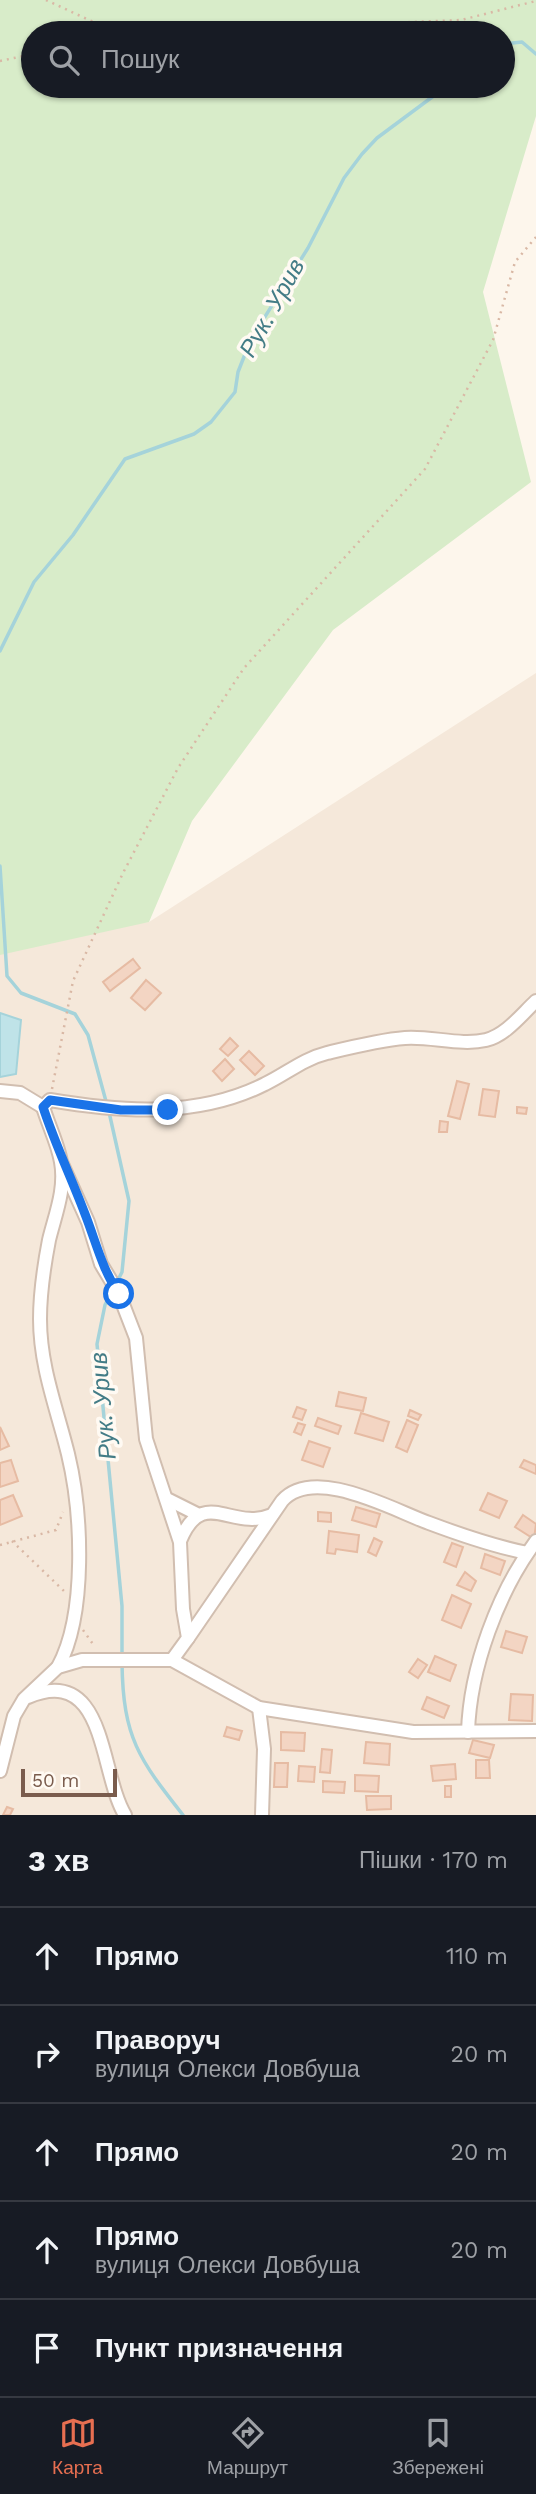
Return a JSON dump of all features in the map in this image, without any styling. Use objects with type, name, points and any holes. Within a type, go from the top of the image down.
[{"type":"street","points":[[0,1091],[20,1093],[46,1103],[121,1110],[168,1110],[211,1104],[264,1085],[302,1061],[392,1041],[486,1040],[508,1028],[536,1001]]},
{"type":"street","points":[[0,1771],[14,1716],[24,1699],[58,1667],[68,1649],[77,1617],[80,1570],[68,1456],[47,1389],[40,1320],[44,1270],[61,1198],[61,1162],[46,1103]]},
{"type":"street","points":[[61,1162],[73,1182],[109,1279],[119,1294],[136,1338],[146,1439],[154,1468],[169,1500],[180,1542],[183,1609],[188,1638]]},
{"type":"street","points":[[172,1660],[272,1515],[288,1494],[296,1491],[342,1491],[364,1496],[477,1541],[533,1548]]},
{"type":"street","points":[[169,1500],[197,1514]]},
{"type":"street","points":[[180,1542],[187,1524],[197,1514],[212,1511],[246,1520],[272,1515]]},
{"type":"street","points":[[468,1732],[482,1653],[520,1563],[533,1548]]},
{"type":"street","points":[[58,1667],[82,1660],[172,1660],[259,1708],[413,1732],[536,1731]]},
{"type":"street","points":[[24,1699],[59,1690],[80,1701],[98,1729],[113,1791],[125,1815]]},
{"type":"street","points":[[259,1708],[264,1749],[262,1815]]},
{"type":"path","points":[[46,0],[91,21]]},
{"type":"path","points":[[436,21],[461,20],[536,1]]},
{"type":"path","points":[[0,61],[21,57]]},
{"type":"path","points":[[46,1103],[73,981],[122,873],[178,768],[244,668],[425,469],[493,340],[515,262],[536,237]]},
{"type":"path","points":[[0,1545],[56,1530],[72,1491]]},
{"type":"shaded area","points":[[536,673],[536,1815],[0,1815],[0,937],[149,922]]},
{"type":"green space","points":[[0,0],[536,0],[536,116],[483,292],[531,482],[333,630],[192,821],[149,922],[0,955]]},
{"type":"water","points":[[0,1013],[21,1020],[16,1074],[0,1077]]},
{"type":"building","points":[[133,959],[140,968],[110,991],[103,982]]},
{"type":"building","points":[[146,980],[161,993],[145,1010],[131,998]]},
{"type":"building","points":[[230,1038],[238,1046],[228,1056],[220,1049]]},
{"type":"building","points":[[249,1051],[264,1066],[255,1075],[240,1060]]},
{"type":"building","points":[[225,1059],[234,1069],[222,1081],[213,1071]]},
{"type":"building","points":[[457,1081],[469,1084],[460,1119],[448,1116]]},
{"type":"building","points":[[483,1089],[499,1091],[495,1117],[479,1115]]},
{"type":"building","points":[[517,1107],[527,1108],[526,1114],[517,1113]]},
{"type":"building","points":[[440,1121],[448,1122],[447,1132],[439,1132]]},
{"type":"building","points":[[339,1392],[366,1398],[363,1411],[336,1406]]},
{"type":"building","points":[[297,1407],[306,1410],[302,1420],[293,1417]]},
{"type":"building","points":[[410,1410],[421,1415],[418,1420],[408,1416]]},
{"type":"building","points":[[361,1413],[389,1422],[383,1441],[355,1433]]},
{"type":"building","points":[[318,1418],[341,1426],[338,1434],[315,1426]]},
{"type":"building","points":[[407,1420],[418,1425],[407,1452],[396,1447]]},
{"type":"building","points":[[298,1423],[305,1425],[301,1435],[294,1432]]},
{"type":"building","points":[[0,1427],[9,1446],[0,1450]]},
{"type":"building","points":[[309,1441],[330,1448],[323,1467],[302,1460]]},
{"type":"building","points":[[11,1460],[18,1481],[0,1487],[0,1463]]},
{"type":"building","points":[[524,1460],[536,1465],[536,1474],[520,1467]]},
{"type":"building","points":[[488,1493],[507,1501],[499,1518],[480,1510]]},
{"type":"building","points":[[13,1495],[22,1516],[0,1525],[0,1500]]},
{"type":"building","points":[[356,1507],[380,1514],[376,1527],[352,1520]]},
{"type":"building","points":[[318,1512],[331,1513],[331,1522],[318,1521]]},
{"type":"building","points":[[523,1515],[536,1524],[534,1539],[515,1527]]},
{"type":"building","points":[[329,1531],[359,1535],[357,1552],[336,1549],[335,1554],[327,1553]]},
{"type":"building","points":[[374,1538],[382,1542],[376,1556],[368,1552]]},
{"type":"building","points":[[452,1543],[463,1547],[456,1567],[444,1562]]},
{"type":"building","points":[[485,1554],[505,1561],[500,1575],[481,1568]]},
{"type":"building","points":[[465,1572],[476,1581],[471,1591],[457,1585]]},
{"type":"building","points":[[452,1595],[471,1604],[461,1628],[442,1620]]},
{"type":"building","points":[[506,1631],[527,1637],[522,1653],[501,1647]]},
{"type":"building","points":[[435,1656],[456,1665],[450,1681],[428,1672]]},
{"type":"building","points":[[418,1659],[427,1665],[418,1678],[409,1672]]},
{"type":"building","points":[[511,1694],[533,1695],[532,1721],[509,1720]]},
{"type":"building","points":[[427,1697],[449,1706],[444,1718],[422,1709]]},
{"type":"building","points":[[227,1727],[242,1731],[239,1740],[224,1736]]},
{"type":"building","points":[[281,1732],[305,1733],[304,1751],[281,1750]]},
{"type":"building","points":[[473,1740],[494,1745],[490,1758],[469,1753]]},
{"type":"building","points":[[366,1742],[390,1744],[389,1765],[364,1763]]},
{"type":"building","points":[[322,1749],[332,1750],[330,1773],[320,1772]]},
{"type":"building","points":[[476,1760],[489,1760],[490,1778],[476,1778]]},
{"type":"building","points":[[275,1763],[288,1763],[287,1787],[274,1787]]},
{"type":"building","points":[[455,1764],[456,1779],[433,1781],[431,1766]]},
{"type":"building","points":[[299,1766],[315,1767],[314,1782],[298,1781]]},
{"type":"building","points":[[355,1775],[379,1776],[378,1792],[355,1791]]},
{"type":"building","points":[[323,1781],[345,1782],[344,1793],[323,1792]]},
{"type":"building","points":[[445,1786],[451,1786],[451,1797],[445,1797]]},
{"type":"building","points":[[366,1796],[391,1796],[391,1809],[367,1810]]},
{"type":"building","points":[[7,1807],[13,1809],[10,1815],[3,1815]]},
{"type":"waterway","name":"Рук. Урив","points":[[515,43],[522,42],[536,54]]},
{"type":"waterway","name":"Рук. Урив","points":[[0,651],[34,582],[73,535],[125,459],[194,434],[211,422],[235,392],[238,372],[251,339],[308,248],[344,178],[377,138],[431,98]]},
{"type":"waterway","name":"Рук. Урив","points":[[0,866],[7,976],[21,993],[75,1014],[88,1035],[107,1105]]},
{"type":"waterway","name":"Рук. Урив","points":[[109,1112],[129,1201],[122,1272],[117,1282]]},
{"type":"waterway","name":"Рук. Урив","points":[[113,1289],[105,1305],[97,1344],[122,1606],[122,1656]]},
{"type":"waterway","name":"Рук. Урив","points":[[122,1663],[126,1711],[136,1746],[155,1778],[183,1815]]},
{"type":"route","points":[[119,1294],[102,1264],[73,1182],[61,1162],[43,1107],[50,1100],[121,1110],[168,1110]]}]
